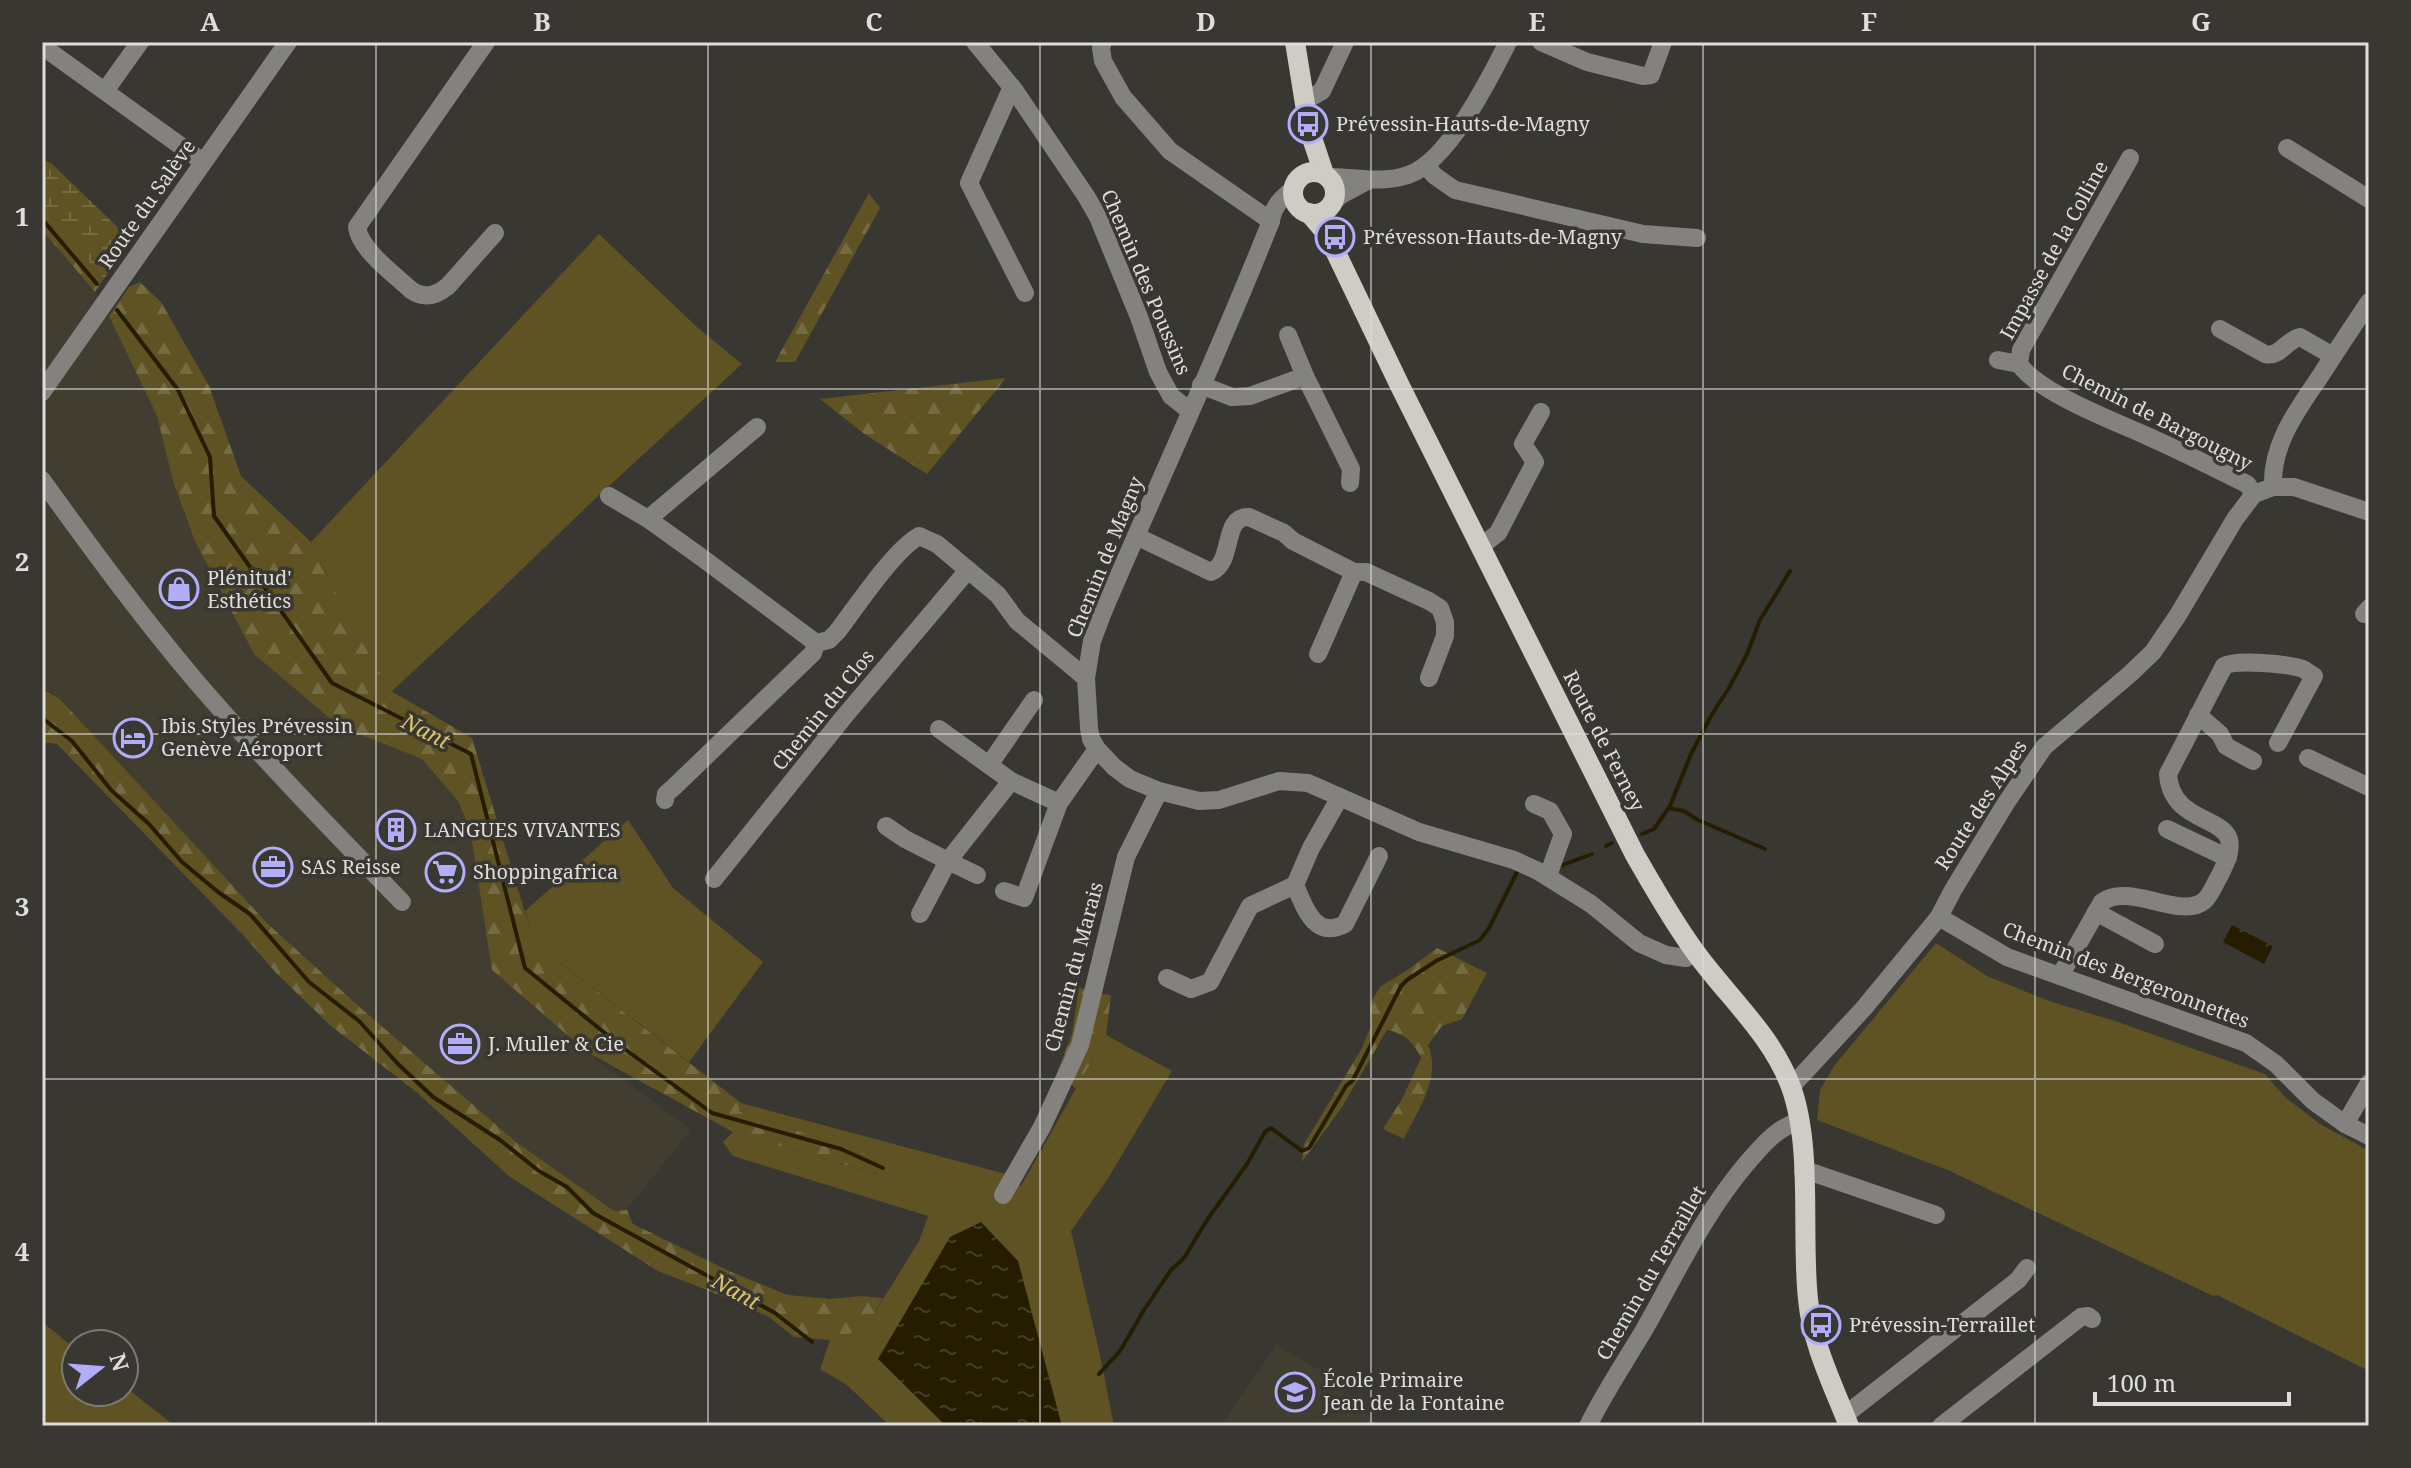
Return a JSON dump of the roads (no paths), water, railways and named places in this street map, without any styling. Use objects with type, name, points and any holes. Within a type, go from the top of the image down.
[{"type":"main road","points":[[1295,42],[1309,129],[1326,176],[1335,191],[1318,209],[1295,202],[1297,182],[1307,156],[1309,129]]},
{"type":"main road","points":[[1297,182],[1313,172],[1326,176]]},
{"type":"main road","name":"Route de Ferney","points":[[1318,209],[1327,234],[1480,547],[1635,855],[1695,952],[1778,1057],[1791,1087],[1799,1121],[1808,1300],[1818,1346],[1847,1422]]},
{"type":"street","points":[[105,91],[140,42]]},
{"type":"street","name":"Route du Salève","points":[[42,392],[288,42]]},
{"type":"street","points":[[486,42],[357,227],[366,247],[418,295],[439,293],[448,286],[495,233]]},
{"type":"street","name":"Chemin des Poussins","points":[[975,42],[1012,87],[1086,196],[1139,317],[1161,379],[1171,396],[1190,411]]},
{"type":"street","points":[[1305,101],[1322,91],[1345,42]]},
{"type":"street","points":[[1326,176],[1367,181],[1399,177],[1426,166],[1476,102],[1508,42]]},
{"type":"street","points":[[1541,42],[1587,62],[1643,76],[1651,75],[1663,42]]},
{"type":"street","points":[[1098,44],[1103,61],[1123,97],[1170,151],[1271,221],[1280,213],[1318,209],[1367,181]]},
{"type":"street","points":[[42,46],[203,162]]},
{"type":"street","points":[[1012,87],[969,183],[1025,293]]},
{"type":"street","points":[[2287,148],[2369,199]]},
{"type":"street","name":"Impasse de la Colline","points":[[2019,364],[2021,350],[2130,158]]},
{"type":"street","points":[[1426,166],[1455,190],[1643,234],[1697,238]]},
{"type":"street","name":"Chemin de Magny","points":[[1097,749],[1089,728],[1086,678],[1092,641],[1201,385],[1231,323],[1276,205],[1297,182]]},
{"type":"street","points":[[2273,487],[2273,473],[2291,419],[2369,302]]},
{"type":"street","points":[[2220,329],[2272,356],[2280,352],[2285,343],[2300,337],[2333,356]]},
{"type":"street","points":[[1288,335],[1351,469],[1350,483]]},
{"type":"street","name":"Chemin de Bargougny","points":[[1998,360],[2019,364],[2027,375],[2095,414],[2149,436],[2247,484],[2254,494]]},
{"type":"street","points":[[1201,385],[1232,397],[1250,396],[1305,376]]},
{"type":"street","points":[[1480,547],[1498,533],[1535,462],[1523,444],[1541,412]]},
{"type":"street","points":[[648,519],[757,427]]},
{"type":"street","points":[[42,480],[124,593],[193,678],[263,757],[402,902]]},
{"type":"street","points":[[2254,494],[2273,487],[2294,487],[2369,512]]},
{"type":"street","name":"Route des Alpes","points":[[1791,1087],[1864,1008],[1939,917],[1991,828],[2044,747],[2153,652],[2235,519],[2254,494]]},
{"type":"street","points":[[609,496],[648,519],[816,643]]},
{"type":"street","points":[[1136,536],[1211,572],[1222,562],[1236,520],[1242,516],[1249,517],[1354,572],[1366,572],[1429,601],[1440,608],[1445,622],[1445,636],[1429,678]]},
{"type":"street","name":"Chemin du Clos","points":[[665,800],[666,794],[813,653],[816,643],[822,644],[837,632],[897,555],[919,536],[937,544],[998,595],[1017,621],[1086,678]]},
{"type":"street","name":"Chemin du Clos","points":[[714,879],[843,718],[968,570]]},
{"type":"street","points":[[1318,654],[1354,572]]},
{"type":"street","points":[[2060,976],[2102,902],[2110,896],[2123,895],[2190,906],[2202,903],[2209,895],[2228,858],[2228,838],[2224,831],[2184,807],[2175,798],[2169,787],[2168,774],[2224,666],[2231,662],[2303,669],[2314,676],[2278,743]]},
{"type":"street","points":[[989,765],[1034,700]]},
{"type":"street","points":[[2198,715],[2220,734],[2226,746],[2253,761]]},
{"type":"street","points":[[939,729],[1011,781],[1059,803]]},
{"type":"street","points":[[1004,891],[1024,898],[1059,803],[1097,749],[1130,779],[1185,798],[1211,801],[1265,784],[1292,780],[1322,788],[1419,832],[1514,860],[1548,876],[1591,904],[1639,943],[1666,955],[1686,958],[1695,952]]},
{"type":"street","points":[[2308,758],[2369,787]]},
{"type":"street","points":[[920,914],[948,861],[1011,781]]},
{"type":"street","name":"Chemin du Marais","points":[[1003,1195],[1042,1127],[1080,1045],[1126,857],[1159,791]]},
{"type":"street","points":[[1167,978],[1191,989],[1210,982],[1250,906],[1295,885],[1311,848],[1340,797]]},
{"type":"street","points":[[1534,804],[1550,811],[1563,834],[1548,876]]},
{"type":"street","points":[[886,826],[905,839],[977,875]]},
{"type":"street","points":[[2167,829],[2228,858]]},
{"type":"street","points":[[1295,885],[1308,916],[1320,926],[1336,928],[1345,924],[1379,856]]},
{"type":"street","points":[[2096,912],[2155,944]]},
{"type":"street","name":"Chemin des Bergeronnettes","points":[[1939,917],[2007,957],[2246,1043],[2276,1064],[2313,1101],[2345,1124],[2369,1136]]},
{"type":"street","points":[[2345,1124],[2369,1083]]},
{"type":"street","name":"Chemin du Terraillet","points":[[1588,1426],[1697,1231],[1731,1182],[1769,1138],[1786,1125],[1799,1121]]},
{"type":"street","points":[[1803,1171],[1936,1215]]},
{"type":"street","points":[[1847,1422],[2018,1280],[2027,1268]]},
{"type":"street","points":[[1847,1422],[2001,1304]]},
{"type":"street","points":[[1941,1426],[2081,1317],[2092,1319]]},
{"type":"water","points":[[2232,925],[2273,946],[2264,964],[2223,942]]},
{"type":"water","points":[[981,1222],[1018,1261],[1062,1426],[946,1426],[878,1359],[950,1237]]},
{"type":"waterway","name":"Nant","points":[[42,219],[97,284]]},
{"type":"waterway","name":"Nant","points":[[117,310],[178,390],[210,457],[214,516],[332,683],[471,754],[525,968],[622,1047],[712,1113],[841,1149],[883,1168]]},
{"type":"waterway","points":[[1642,834],[1654,829],[1670,806],[1691,754],[1747,654],[1760,620],[1790,571]]},
{"type":"waterway","name":"Nant","points":[[42,718],[72,741],[111,790],[149,824],[182,862],[250,914],[309,982],[359,1021],[433,1097],[567,1187],[593,1213],[775,1313],[812,1342]]},
{"type":"waterway","points":[[1669,808],[1684,811],[1765,849]]},
{"type":"waterway","points":[[1606,846],[1612,843]]},
{"type":"waterway","points":[[1560,866],[1592,854]]},
{"type":"waterway","points":[[1099,1374],[1120,1351],[1171,1270],[1184,1258],[1265,1132],[1271,1128],[1302,1151],[1309,1148],[1346,1086],[1353,1080],[1401,986],[1436,961],[1480,940],[1518,870]]},
{"type":"place","name":"Prévessin-Hauts-de-Magny","points":[[1308,124]]},
{"type":"place","name":"Prévesson-Hauts-de-Magny","points":[[1335,237]]},
{"type":"place","name":"Plénitud' Esthétics","points":[[179,589]]},
{"type":"place","name":"Ibis Styles Prévessin Genève Aéroport","points":[[133,738]]},
{"type":"place","name":"LANGUES VIVANTES","points":[[396,830]]},
{"type":"place","name":"SAS Reisse","points":[[273,867]]},
{"type":"place","name":"Shoppingafrica","points":[[445,872]]},
{"type":"place","name":"J. Muller & Cie","points":[[460,1044]]},
{"type":"place","name":"Prévessin-Terraillet","points":[[1821,1325]]},
{"type":"place","name":"École Primaire Jean de la Fontaine","points":[[1295,1392]]}]
